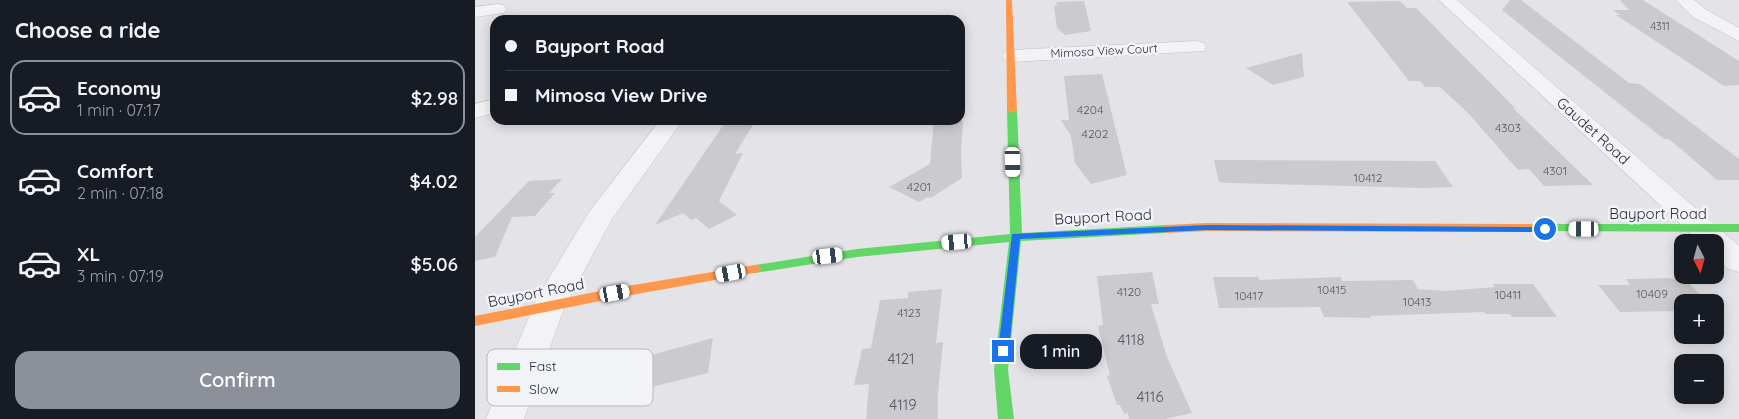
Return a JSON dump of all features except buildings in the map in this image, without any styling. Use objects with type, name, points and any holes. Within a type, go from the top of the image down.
[{"type":"street","points":[[1006,419],[1001,370],[1015,236],[1012,56],[1009,0]]},
{"type":"street","name":"Gaudet Road","points":[[1447,0],[1739,262]]},
{"type":"street","points":[[1684,0],[1699,13],[1739,36]]},
{"type":"street","points":[[475,12],[498,9]]},
{"type":"street","name":"Mimosa View Court","points":[[1012,56],[1197,47]]},
{"type":"street","points":[[475,111],[490,107]]},
{"type":"street","points":[[532,349],[549,306],[599,218],[668,125]]},
{"type":"street","name":"Bayport Road","points":[[475,321],[828,256],[1015,236],[1207,228],[1739,228]]},
{"type":"street","points":[[505,419],[510,406]]},
{"type":"traffic: fast","points":[[1006,419],[1001,370],[1016,236],[1012,110]]},
{"type":"traffic: fast","points":[[1551,228],[1739,228]]},
{"type":"traffic: fast","points":[[755,269],[908,247],[1063,234],[1166,229]]},
{"type":"traffic: slow","points":[[1009,0],[1012,110]]},
{"type":"traffic: slow","points":[[1166,229],[1207,227],[1551,228]]},
{"type":"traffic: slow","points":[[475,321],[615,293],[755,269]]},
{"type":"route","points":[[1003,351],[1015,236],[1207,228],[1545,229]]}]
